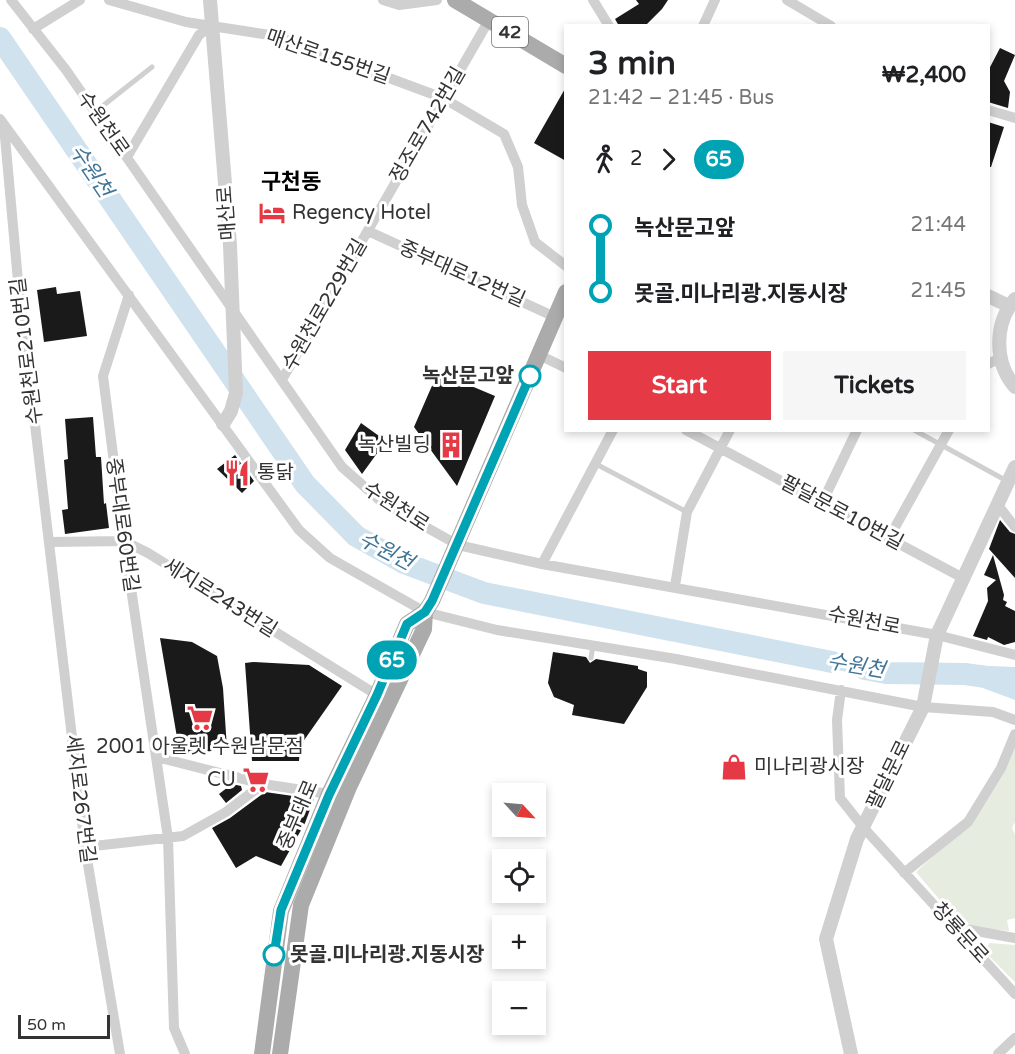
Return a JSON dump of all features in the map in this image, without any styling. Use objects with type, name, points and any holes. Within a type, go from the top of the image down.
[{"type":"main road","name":"42","points":[[455,0],[564,65]]},
{"type":"main road","name":"중부대로","points":[[280,1054],[301,905],[350,787],[424,628],[429,607],[562,306]]},
{"type":"main road","name":"중부대로","points":[[262,1054],[281,910],[329,795],[377,695],[407,624],[429,607]]},
{"type":"street","name":"수원천로","points":[[11,0],[127,157],[232,315],[283,378],[342,466],[383,503],[456,548],[675,586],[1015,654]]},
{"type":"street","points":[[33,28],[80,0]]},
{"type":"street","name":"매산로155번길","points":[[109,0],[186,22],[276,36],[443,98],[504,134],[518,166],[522,205],[535,242],[564,264]]},
{"type":"street","name":"매산로","points":[[210,0],[230,245],[236,393],[231,411],[223,424]]},
{"type":"street","points":[[383,0],[399,4],[437,0]]},
{"type":"street","points":[[593,0],[608,24]]},
{"type":"street","points":[[704,24],[715,0]]},
{"type":"street","points":[[787,0],[828,24]]},
{"type":"street","name":"정조로742번길","points":[[368,231],[489,20]]},
{"type":"street","points":[[127,157],[199,35],[212,25]]},
{"type":"street","points":[[990,111],[1015,118]]},
{"type":"street","points":[[2,122],[299,531],[330,558],[429,607],[497,630],[924,704],[993,712],[1015,720]]},
{"type":"street","name":"수원천로210번길","points":[[2,122],[18,281],[50,542]]},
{"type":"street","name":"중부대로12번길","points":[[368,231],[562,306]]},
{"type":"street","name":"수원천로229번길","points":[[283,378],[368,231]]},
{"type":"street","name":"중부대로60번길","points":[[129,295],[103,376],[124,541],[168,838],[174,1028],[184,1054]]},
{"type":"street","points":[[990,296],[1012,302],[1002,322],[994,361],[1015,387]]},
{"type":"street","points":[[539,356],[564,368]]},
{"type":"street","points":[[542,564],[612,432]]},
{"type":"street","name":"팔달문로10번길","points":[[690,432],[963,578]]},
{"type":"street","points":[[675,586],[687,512],[729,432]]},
{"type":"street","points":[[822,503],[856,432]]},
{"type":"street","points":[[889,538],[948,432]]},
{"type":"street","name":"팔달문로","points":[[851,1054],[826,939],[863,827],[924,704],[936,640],[997,504],[1011,484],[1015,467]]},
{"type":"street","points":[[997,504],[1015,527]]},
{"type":"street","name":"세지로243번길","points":[[50,542],[124,541],[377,695]]},
{"type":"street","name":"세지로267번길","points":[[50,542],[86,847],[120,1054]]},
{"type":"street","points":[[841,690],[837,720],[840,798],[863,827]]},
{"type":"street","points":[[904,873],[968,822],[1001,768],[1015,734]]},
{"type":"street","points":[[157,757],[263,784],[329,795]]},
{"type":"street","points":[[86,847],[183,836],[226,812],[263,784]]},
{"type":"street","name":"창룡문로","points":[[863,827],[1015,994]]},
{"type":"street","points":[[954,927],[1015,938]]},
{"type":"street","points":[[998,1054],[1015,1038]]},
{"type":"lane","points":[[95,112],[152,67]]},
{"type":"lane","points":[[917,432],[1011,484]]},
{"type":"lane","points":[[596,464],[687,512]]},
{"type":"lane","points":[[591,658],[593,645]]},
{"type":"shaded area","points":[[1015,745],[1015,822],[1012,828],[1015,835],[1015,918],[1007,920],[1009,931],[962,926],[916,872],[955,836]]},
{"type":"shaded area","points":[[989,943],[1015,945],[1015,982],[985,952]]},
{"type":"water","points":[[802,650],[852,662],[895,666],[894,683],[891,678],[861,675],[801,662]]},
{"type":"water","points":[[965,665],[1015,667],[1015,700],[964,681]]},
{"type":"building","points":[[636,0],[668,0],[647,24],[618,24],[615,19],[639,4]]},
{"type":"building","points":[[1000,48],[1015,55],[1004,81],[1010,92],[1008,108],[990,103],[990,67]]},
{"type":"building","points":[[564,90],[564,160],[534,143]]},
{"type":"building","points":[[990,123],[1004,127],[990,167]]},
{"type":"building","points":[[56,287],[57,294],[80,291],[87,336],[44,342],[37,290]]},
{"type":"building","name":"녹산빌딩","points":[[438,372],[495,396],[457,486],[414,427]]},
{"type":"building","points":[[93,417],[96,457],[101,457],[104,504],[106,503],[109,528],[65,534],[62,510],[68,509],[64,460],[68,459],[65,419]]},
{"type":"building","points":[[361,423],[386,441],[362,474],[345,450]]},
{"type":"building","name":"통닭","points":[[235,455],[254,481],[242,493],[217,469]]},
{"type":"building","points":[[1000,520],[1010,532],[1015,534],[1015,578],[989,549]]},
{"type":"building","points":[[993,555],[1004,595],[1003,600],[1007,602],[1005,606],[1015,611],[1015,642],[1004,645],[988,637],[987,640],[973,636],[988,601],[987,588],[996,580],[984,575]]},
{"type":"building","name":"2001 아울렛 수원남문점","points":[[160,638],[192,642],[217,656],[223,688],[227,749],[180,755]]},
{"type":"building","points":[[553,652],[586,657],[590,663],[596,659],[638,666],[638,669],[647,672],[647,687],[624,724],[572,715],[574,705],[554,697],[548,683]]},
{"type":"building","points":[[245,663],[309,665],[342,686],[300,746],[299,761],[252,761]]},
{"type":"building","points":[[232,784],[241,786],[242,790],[226,803],[219,794]]},
{"type":"building","points":[[265,792],[314,799],[305,823],[281,866],[256,856],[236,868],[212,828],[230,818]]},
{"type":"waterway","name":"수원천","points":[[0,38],[305,484],[356,536],[404,563],[484,593],[832,662]]},
{"type":"waterway","name":"수원천","points":[[865,669],[886,673],[965,674],[1015,681]]},
{"type":"bus line","name":"65","points":[[274,955],[281,910],[329,795],[377,695],[407,624],[425,612],[432,601],[530,376]]},
{"type":"place","name":"Regency Hotel","points":[[272,213]]},
{"type":"place","name":"녹산문고앞","points":[[530,376]]},
{"type":"place","name":"녹산빌딩","points":[[451,445]]},
{"type":"place","name":"통닭","points":[[237,473]]},
{"type":"place","name":"2001 아울렛 수원남문점","points":[[200,718]]},
{"type":"place","name":"미나리광시장","points":[[734,767]]},
{"type":"place","name":"CU","points":[[256,780]]},
{"type":"place","name":"못골.미나리광.지동시장","points":[[274,955]]},
{"type":"district","name":"구천동","points":[[291,182]]}]
